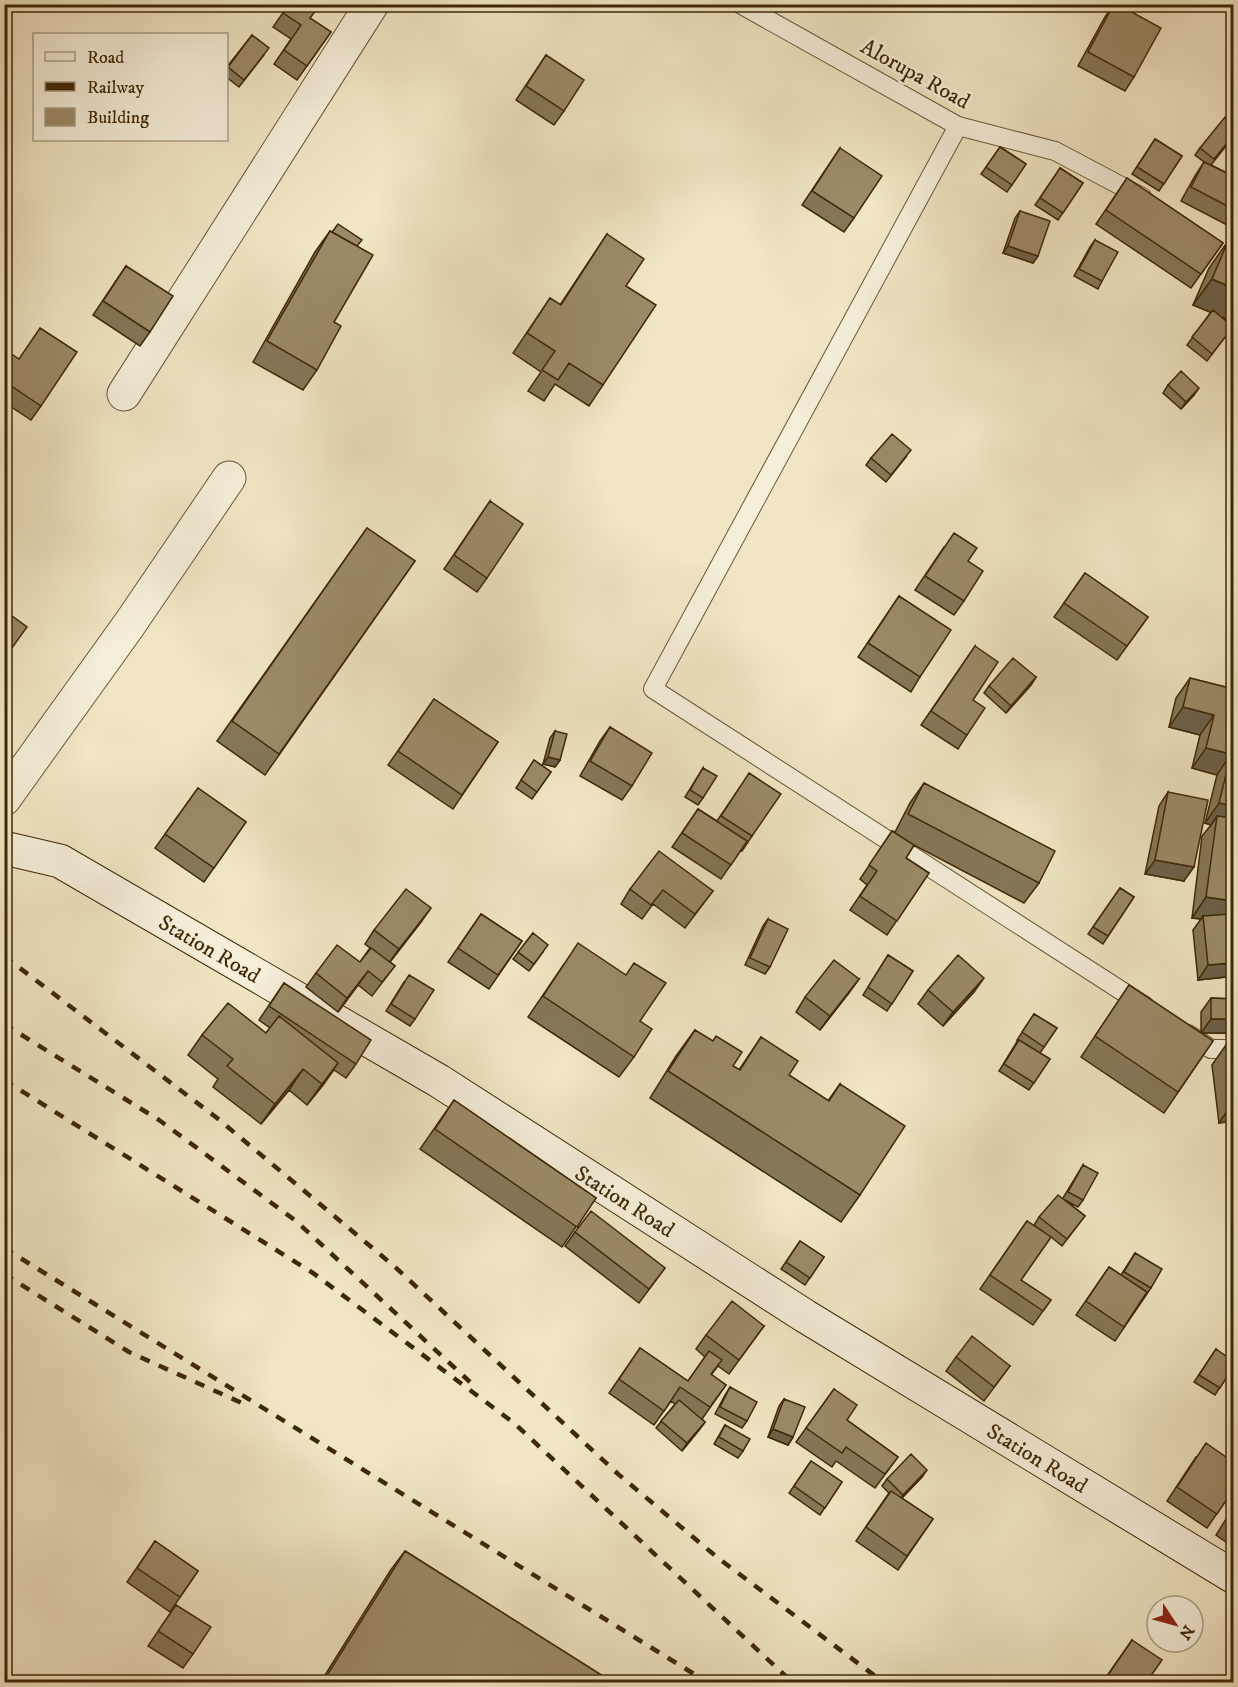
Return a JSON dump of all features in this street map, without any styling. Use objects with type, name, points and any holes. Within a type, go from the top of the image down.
[{"type":"street","points":[[124,394],[372,4]]},
{"type":"street","points":[[4,799],[129,625],[229,478]]},
{"type":"street","name":"Station Road","points":[[4,848],[60,861],[439,1081],[805,1316],[1233,1577]]},
{"type":"lane","name":"Alorupa Road","points":[[740,4],[958,126],[1055,151],[1162,208]]},
{"type":"lane","points":[[958,126],[653,689],[1211,1049],[1233,1049]]},
{"type":"building","points":[[289,4],[309,4],[316,10],[310,18],[331,32],[307,66],[284,50],[301,25],[283,13]]},
{"type":"building","points":[[1114,4],[1161,28],[1134,77],[1088,52]]},
{"type":"building","points":[[252,35],[269,48],[244,80],[228,67]]},
{"type":"building","points":[[4,50],[11,55],[4,64]]},
{"type":"building","points":[[546,55],[584,80],[564,111],[526,86]]},
{"type":"building","points":[[1225,117],[1233,124],[1233,136],[1214,159],[1200,148]]},
{"type":"building","points":[[1155,139],[1182,156],[1164,184],[1137,167]]},
{"type":"building","points":[[1000,147],[1026,164],[1012,185],[986,167]]},
{"type":"building","points":[[840,148],[882,176],[854,218],[812,191]]},
{"type":"building","points":[[1204,162],[1233,176],[1233,209],[1191,187]]},
{"type":"building","points":[[1060,168],[1083,183],[1063,213],[1040,198]]},
{"type":"building","points":[[1127,178],[1223,243],[1201,274],[1106,210]]},
{"type":"building","points":[[1020,211],[1050,221],[1038,256],[1008,246]]},
{"type":"building","points":[[338,224],[362,240],[357,246],[332,232]]},
{"type":"building","points":[[330,231],[373,255],[334,322],[341,326],[317,370],[267,341]]},
{"type":"building","points":[[607,234],[644,259],[626,286],[656,305],[603,385],[569,363],[558,380],[542,370],[555,351],[527,333],[550,298],[561,305]]},
{"type":"building","points":[[1095,240],[1118,252],[1102,281],[1079,269]]},
{"type":"building","points":[[1228,241],[1233,244],[1233,288],[1212,279]]},
{"type":"building","points":[[126,266],[173,296],[150,332],[103,301]]},
{"type":"building","points":[[1213,310],[1233,327],[1212,354],[1192,337]]},
{"type":"building","points":[[40,328],[77,352],[41,406],[4,381],[4,349],[19,359]]},
{"type":"building","points":[[1181,371],[1199,388],[1186,402],[1168,385]]},
{"type":"building","points":[[892,434],[911,450],[891,475],[871,458]]},
{"type":"building","points":[[490,501],[523,524],[487,578],[454,555]]},
{"type":"building","points":[[367,528],[415,561],[279,754],[232,721]]},
{"type":"building","points":[[954,533],[977,548],[968,561],[983,571],[964,601],[925,576]]},
{"type":"building","points":[[1085,573],[1148,617],[1127,646],[1064,603]]},
{"type":"building","points":[[899,596],[951,630],[920,677],[868,643]]},
{"type":"building","points":[[4,610],[27,627],[4,659]]},
{"type":"building","points":[[975,646],[998,662],[973,700],[985,708],[967,735],[931,711]]},
{"type":"building","points":[[1013,658],[1036,677],[1011,706],[989,686]]},
{"type":"building","points":[[1190,678],[1233,689],[1233,806],[1219,803],[1231,754],[1206,748],[1214,715],[1183,707]]},
{"type":"building","points":[[434,699],[498,742],[462,795],[398,751]]},
{"type":"building","points":[[610,727],[652,753],[632,786],[590,761]]},
{"type":"building","points":[[555,731],[567,734],[560,760],[548,757]]},
{"type":"building","points":[[534,760],[551,772],[537,792],[521,780]]},
{"type":"building","points":[[703,768],[717,776],[703,798],[690,790]]},
{"type":"building","points":[[749,773],[781,794],[752,836],[721,816]]},
{"type":"building","points":[[924,783],[1055,851],[1039,883],[908,814]]},
{"type":"building","points":[[198,788],[246,822],[214,868],[165,834]]},
{"type":"building","points":[[1168,792],[1208,800],[1194,867],[1155,860]]},
{"type":"building","points":[[698,809],[747,841],[731,865],[682,833]]},
{"type":"building","points":[[1217,816],[1233,818],[1233,901],[1206,897]]},
{"type":"building","points":[[892,831],[914,845],[906,858],[929,873],[897,921],[860,896],[877,871],[869,865]]},
{"type":"building","points":[[659,851],[713,891],[695,914],[663,890],[651,905],[630,889]]},
{"type":"building","points":[[1120,888],[1134,897],[1108,936],[1093,927]]},
{"type":"building","points":[[406,889],[431,908],[399,949],[374,930]]},
{"type":"building","points":[[481,914],[522,941],[498,975],[458,948]]},
{"type":"building","points":[[1230,914],[1233,963],[1208,965],[1203,916]]},
{"type":"building","points":[[768,919],[788,929],[770,967],[750,958]]},
{"type":"building","points":[[533,933],[548,945],[534,964],[518,952]]},
{"type":"building","points":[[578,943],[626,975],[634,963],[666,983],[640,1021],[652,1029],[634,1057],[543,996]]},
{"type":"building","points":[[337,945],[360,962],[371,948],[395,966],[382,982],[368,971],[347,998],[316,973]]},
{"type":"building","points":[[888,955],[913,971],[892,1004],[868,987]]},
{"type":"building","points":[[958,955],[984,978],[953,1012],[928,990]]},
{"type":"building","points":[[834,960],[859,979],[830,1016],[805,997]]},
{"type":"building","points":[[409,975],[434,990],[415,1019],[391,1004]]},
{"type":"building","points":[[284,983],[371,1040],[356,1064],[269,1006]]},
{"type":"building","points":[[1129,985],[1213,1041],[1178,1092],[1095,1036]]},
{"type":"building","points":[[1211,998],[1233,999],[1233,1019],[1211,1019]]},
{"type":"building","points":[[228,1003],[266,1033],[279,1016],[338,1063],[322,1084],[303,1069],[275,1104],[227,1066],[233,1059],[202,1035]]},
{"type":"building","points":[[1034,1014],[1057,1028],[1044,1047],[1022,1032]]},
{"type":"building","points":[[695,1030],[713,1041],[716,1036],[742,1052],[733,1066],[740,1070],[761,1037],[798,1061],[789,1075],[829,1101],[840,1084],[905,1126],[860,1195],[668,1071]]},
{"type":"building","points":[[1019,1040],[1050,1059],[1034,1083],[1004,1064]]},
{"type":"building","points":[[1233,1044],[1233,1103],[1226,1045]]},
{"type":"building","points":[[454,1100],[596,1198],[577,1227],[435,1129]]},
{"type":"building","points":[[1083,1165],[1098,1173],[1083,1200],[1068,1192]]},
{"type":"building","points":[[1058,1195],[1085,1216],[1067,1239],[1039,1217]]},
{"type":"building","points":[[591,1211],[665,1268],[649,1289],[575,1232]]},
{"type":"building","points":[[1027,1221],[1051,1237],[1021,1280],[1051,1300],[1043,1311],[990,1275]]},
{"type":"building","points":[[800,1241],[824,1257],[810,1278],[786,1262]]},
{"type":"building","points":[[1135,1253],[1162,1269],[1151,1288],[1124,1272]]},
{"type":"building","points":[[1109,1267],[1147,1292],[1124,1327],[1086,1301]]},
{"type":"building","points":[[732,1301],[764,1326],[739,1360],[706,1335]]},
{"type":"building","points":[[972,1336],[1010,1366],[994,1387],[956,1357]]},
{"type":"building","points":[[640,1348],[688,1381],[709,1351],[722,1360],[711,1374],[726,1385],[710,1407],[680,1387],[664,1411],[619,1379]]},
{"type":"building","points":[[1216,1349],[1233,1361],[1233,1367],[1220,1388],[1199,1375]]},
{"type":"building","points":[[730,1387],[757,1402],[747,1421],[720,1407]]},
{"type":"building","points":[[834,1389],[857,1405],[847,1420],[898,1457],[885,1474],[846,1447],[842,1453],[806,1428]]},
{"type":"building","points":[[784,1399],[805,1407],[793,1437],[773,1429]]},
{"type":"building","points":[[679,1400],[705,1422],[687,1443],[661,1421]]},
{"type":"building","points":[[725,1425],[750,1439],[743,1451],[719,1437]]},
{"type":"building","points":[[1206,1443],[1233,1462],[1233,1490],[1217,1514],[1177,1487]]},
{"type":"building","points":[[911,1454],[927,1470],[903,1495],[887,1479]]},
{"type":"building","points":[[811,1461],[842,1482],[825,1508],[794,1486]]},
{"type":"building","points":[[891,1491],[933,1519],[907,1556],[866,1527]]},
{"type":"building","points":[[155,1541],[198,1571],[180,1597],[137,1568]]},
{"type":"building","points":[[405,1551],[614,1683],[335,1683],[326,1677]]},
{"type":"building","points":[[176,1605],[211,1627],[193,1654],[158,1631]]},
{"type":"building","points":[[1132,1640],[1145,1649],[1145,1654],[1153,1654],[1162,1660],[1146,1683],[1118,1683],[1108,1675]]},
{"type":"railway","points":[[4,956],[217,1118],[394,1266],[618,1474],[718,1558],[883,1682]]},
{"type":"railway","points":[[4,1024],[159,1120],[296,1221],[470,1382]]},
{"type":"railway","points":[[4,1080],[313,1273],[514,1423],[792,1682]]},
{"type":"railway","points":[[4,1248],[707,1682]]},
{"type":"railway","points":[[4,1274],[129,1352],[244,1404]]}]
